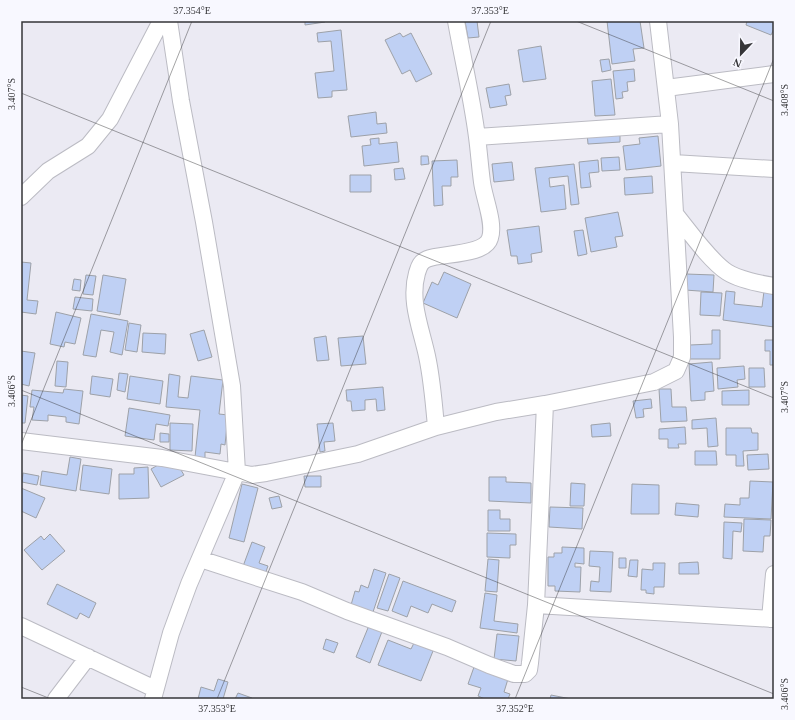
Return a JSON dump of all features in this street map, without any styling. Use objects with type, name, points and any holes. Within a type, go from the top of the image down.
[{"type":"street","points":[[21,197],[48,170],[88,146],[110,119],[161,21]]},
{"type":"street","points":[[21,626],[88,657],[154,694],[171,634],[189,584],[237,472],[232,386],[204,222],[180,101],[169,21]]},
{"type":"street","points":[[436,428],[433,393],[427,356],[413,297],[419,264],[427,259],[481,248],[488,243],[491,238],[491,227],[482,184],[477,137],[456,21]]},
{"type":"street","points":[[21,441],[162,458],[252,475],[358,454],[436,428],[496,412],[545,404],[654,382],[676,371],[682,357],[676,215],[670,124],[658,21]]},
{"type":"street","points":[[666,88],[774,74]]},
{"type":"street","points":[[477,137],[670,124]]},
{"type":"street","points":[[673,163],[774,169]]},
{"type":"street","points":[[676,215],[716,263],[728,273],[774,286]]},
{"type":"street","points":[[200,559],[302,592],[347,611],[446,647],[489,665],[514,674],[523,675],[529,670],[536,605],[545,404]]},
{"type":"street","points":[[536,605],[772,619],[774,574]]},
{"type":"street","points":[[56,699],[88,657]]},
{"type":"building","points":[[305,21],[324,21],[325,22],[305,25]]},
{"type":"building","points":[[465,21],[477,21],[479,37],[468,38]]},
{"type":"building","points":[[607,21],[640,21],[644,48],[633,49],[635,61],[612,64]]},
{"type":"building","points":[[747,21],[774,21],[774,29],[771,35],[746,25]]},
{"type":"building","points":[[341,30],[347,90],[332,91],[332,97],[318,98],[315,73],[334,71],[331,41],[318,42],[317,33]]},
{"type":"building","points":[[400,33],[403,37],[411,33],[432,74],[416,82],[410,70],[402,74],[385,40]]},
{"type":"building","points":[[541,46],[546,79],[523,82],[518,50]]},
{"type":"building","points":[[609,59],[611,70],[602,72],[600,60]]},
{"type":"building","points":[[634,69],[635,81],[627,82],[628,91],[622,92],[623,98],[616,99],[613,71]]},
{"type":"building","points":[[611,79],[615,115],[595,116],[592,81]]},
{"type":"building","points":[[509,84],[511,95],[505,96],[507,105],[490,108],[486,88]]},
{"type":"building","points":[[376,112],[377,124],[386,123],[387,133],[351,137],[348,116]]},
{"type":"building","points":[[620,131],[620,142],[588,144],[587,133]]},
{"type":"building","points":[[658,136],[661,166],[626,170],[623,146],[640,144],[639,138]]},
{"type":"building","points":[[379,138],[379,144],[397,142],[399,162],[364,166],[362,146],[371,145],[370,139]]},
{"type":"building","points":[[421,156],[428,156],[429,164],[421,165]]},
{"type":"building","points":[[619,157],[620,170],[602,171],[601,158]]},
{"type":"building","points":[[457,160],[458,177],[451,177],[451,186],[442,186],[443,205],[434,206],[432,161]]},
{"type":"building","points":[[598,160],[599,172],[589,173],[591,187],[581,188],[579,162]]},
{"type":"building","points":[[512,162],[514,180],[494,182],[492,164]]},
{"type":"building","points":[[574,164],[579,204],[571,205],[568,176],[549,178],[550,187],[564,185],[566,209],[541,212],[535,168]]},
{"type":"building","points":[[403,168],[405,179],[395,180],[394,169]]},
{"type":"building","points":[[350,175],[371,175],[371,192],[350,192]]},
{"type":"building","points":[[652,176],[653,193],[625,195],[624,178]]},
{"type":"building","points":[[618,212],[623,236],[615,237],[617,247],[591,252],[585,218]]},
{"type":"building","points":[[539,226],[542,252],[531,254],[532,262],[518,264],[517,256],[511,256],[507,230]]},
{"type":"building","points":[[583,230],[587,254],[578,256],[574,231]]},
{"type":"building","points":[[21,262],[31,263],[27,300],[38,301],[36,314],[21,312]]},
{"type":"building","points":[[444,272],[471,284],[457,318],[423,303],[432,282],[438,285]]},
{"type":"building","points":[[686,274],[714,275],[713,292],[685,290]]},
{"type":"building","points":[[86,275],[96,276],[93,295],[83,294]]},
{"type":"building","points":[[103,275],[126,279],[120,315],[97,311]]},
{"type":"building","points":[[74,279],[81,280],[80,291],[72,290]]},
{"type":"building","points":[[726,291],[735,292],[734,304],[762,307],[764,291],[774,293],[774,327],[723,320]]},
{"type":"building","points":[[701,292],[722,293],[720,316],[700,315]]},
{"type":"building","points":[[75,297],[93,299],[92,311],[73,309]]},
{"type":"building","points":[[56,312],[81,318],[75,344],[65,342],[64,347],[50,344]]},
{"type":"building","points":[[91,314],[128,321],[122,355],[110,352],[114,332],[101,330],[96,357],[83,355]]},
{"type":"building","points":[[129,323],[141,325],[137,352],[125,350]]},
{"type":"building","points":[[204,330],[212,357],[198,361],[190,334]]},
{"type":"building","points":[[712,330],[720,330],[720,359],[690,359],[690,345],[712,344]]},
{"type":"building","points":[[143,333],[166,334],[165,354],[142,352]]},
{"type":"building","points":[[326,336],[329,360],[317,361],[314,338]]},
{"type":"building","points":[[363,336],[366,364],[341,366],[338,338]]},
{"type":"building","points":[[765,340],[774,340],[774,365],[770,365],[770,351],[765,351]]},
{"type":"building","points":[[21,351],[35,353],[29,386],[21,384]]},
{"type":"building","points":[[57,361],[68,362],[66,387],[55,386]]},
{"type":"building","points":[[712,362],[714,391],[705,392],[705,400],[691,401],[689,364]]},
{"type":"building","points":[[744,366],[745,379],[737,380],[738,387],[718,389],[717,368]]},
{"type":"building","points":[[749,368],[764,368],[765,387],[749,387]]},
{"type":"building","points":[[119,373],[128,374],[125,392],[117,390]]},
{"type":"building","points":[[169,374],[180,376],[178,397],[188,398],[191,376],[223,380],[219,414],[228,415],[225,445],[221,444],[220,454],[205,452],[205,458],[195,457],[200,410],[166,407]]},
{"type":"building","points":[[92,376],[113,379],[110,397],[90,394]]},
{"type":"building","points":[[130,376],[163,381],[160,404],[127,399]]},
{"type":"building","points":[[383,387],[385,410],[377,411],[376,399],[365,400],[365,410],[352,411],[351,401],[347,401],[346,390]]},
{"type":"building","points":[[64,389],[83,391],[79,424],[66,422],[66,417],[48,415],[48,421],[32,420],[34,407],[30,407],[32,390],[63,393]]},
{"type":"building","points":[[659,389],[671,389],[672,407],[686,407],[687,421],[661,422]]},
{"type":"building","points":[[749,390],[749,405],[722,405],[722,391]]},
{"type":"building","points":[[21,395],[28,396],[25,423],[21,423]]},
{"type":"building","points":[[651,399],[652,408],[643,409],[644,417],[636,418],[633,401]]},
{"type":"building","points":[[129,408],[170,415],[168,426],[156,424],[154,440],[125,436]]},
{"type":"building","points":[[716,418],[718,446],[708,447],[707,428],[692,429],[692,420]]},
{"type":"building","points":[[170,423],[193,424],[192,451],[170,450]]},
{"type":"building","points":[[333,423],[335,441],[324,442],[325,451],[320,452],[317,424]]},
{"type":"building","points":[[610,423],[611,436],[592,437],[591,425]]},
{"type":"building","points":[[685,427],[686,444],[678,444],[679,448],[668,448],[668,439],[659,439],[659,429]]},
{"type":"building","points":[[726,428],[751,428],[752,433],[758,433],[758,450],[743,451],[744,466],[736,466],[736,455],[726,455]]},
{"type":"building","points":[[160,433],[169,434],[169,442],[160,442]]},
{"type":"building","points":[[695,451],[716,451],[717,465],[695,465]]},
{"type":"building","points":[[768,454],[769,469],[748,470],[747,455]]},
{"type":"building","points":[[70,457],[81,459],[76,491],[40,485],[42,471],[67,475]]},
{"type":"building","points":[[167,460],[172,468],[178,465],[184,475],[161,487],[151,469]]},
{"type":"building","points":[[83,465],[112,469],[109,494],[80,490]]},
{"type":"building","points":[[148,467],[149,498],[119,499],[119,474],[134,474],[134,468]]},
{"type":"building","points":[[23,473],[39,476],[37,485],[22,482]]},
{"type":"building","points":[[304,476],[321,476],[321,487],[305,487]]},
{"type":"building","points":[[489,477],[506,477],[506,482],[531,483],[531,503],[489,501]]},
{"type":"building","points":[[750,481],[773,482],[771,519],[724,517],[725,504],[740,505],[740,498],[749,498]]},
{"type":"building","points":[[571,483],[585,484],[584,506],[570,506]]},
{"type":"building","points":[[242,484],[258,488],[244,542],[229,538]]},
{"type":"building","points":[[632,484],[659,485],[659,514],[631,514]]},
{"type":"building","points":[[21,488],[45,498],[36,518],[21,511]]},
{"type":"building","points":[[279,496],[282,507],[272,509],[269,498]]},
{"type":"building","points":[[676,503],[699,505],[698,517],[675,515]]},
{"type":"building","points":[[550,507],[583,508],[582,529],[549,527]]},
{"type":"building","points":[[488,510],[500,510],[500,519],[510,519],[510,531],[488,531]]},
{"type":"building","points":[[744,519],[771,520],[770,536],[764,536],[763,552],[743,551]]},
{"type":"building","points":[[724,522],[742,523],[741,532],[733,531],[732,559],[723,558]]},
{"type":"building","points":[[487,533],[516,534],[516,545],[510,545],[510,558],[487,557]]},
{"type":"building","points":[[50,534],[65,551],[42,570],[24,550],[41,536],[44,540]]},
{"type":"building","points":[[252,542],[265,547],[259,563],[268,566],[264,577],[242,569]]},
{"type":"building","points":[[562,547],[584,548],[584,564],[575,563],[575,567],[581,567],[580,592],[555,591],[555,586],[548,586],[548,557],[554,557],[554,553],[562,553]]},
{"type":"building","points":[[590,551],[613,552],[611,592],[590,591],[591,581],[599,582],[600,567],[589,566]]},
{"type":"building","points":[[619,558],[626,558],[626,568],[619,568]]},
{"type":"building","points":[[488,559],[499,560],[497,592],[485,591]]},
{"type":"building","points":[[630,560],[638,560],[637,577],[628,576]]},
{"type":"building","points":[[698,562],[699,574],[679,574],[679,563]]},
{"type":"building","points":[[653,563],[665,563],[664,587],[654,587],[654,594],[646,593],[646,590],[641,590],[642,569],[653,570]]},
{"type":"building","points":[[374,569],[386,573],[373,612],[351,605],[355,591],[359,592],[361,585],[368,588]]},
{"type":"building","points":[[389,574],[400,578],[388,611],[377,608]]},
{"type":"building","points":[[403,581],[456,601],[452,612],[432,604],[428,613],[411,606],[407,617],[392,611]]},
{"type":"building","points":[[57,584],[96,603],[89,618],[80,613],[77,619],[47,604]]},
{"type":"building","points":[[485,593],[497,595],[494,621],[518,624],[517,633],[480,628]]},
{"type":"building","points":[[370,623],[383,629],[370,663],[356,657]]},
{"type":"building","points":[[497,634],[519,636],[516,661],[494,659]]},
{"type":"building","points":[[326,639],[338,643],[334,653],[323,649]]},
{"type":"building","points":[[388,640],[411,649],[414,643],[433,651],[421,681],[378,665]]},
{"type":"building","points":[[474,667],[508,679],[504,692],[510,694],[508,699],[485,699],[478,696],[481,688],[468,684]]},
{"type":"building","points":[[218,679],[228,682],[223,699],[198,699],[201,687],[214,691]]},
{"type":"building","points":[[238,693],[252,698],[235,699]]},
{"type":"building","points":[[551,695],[571,699],[550,699]]}]
